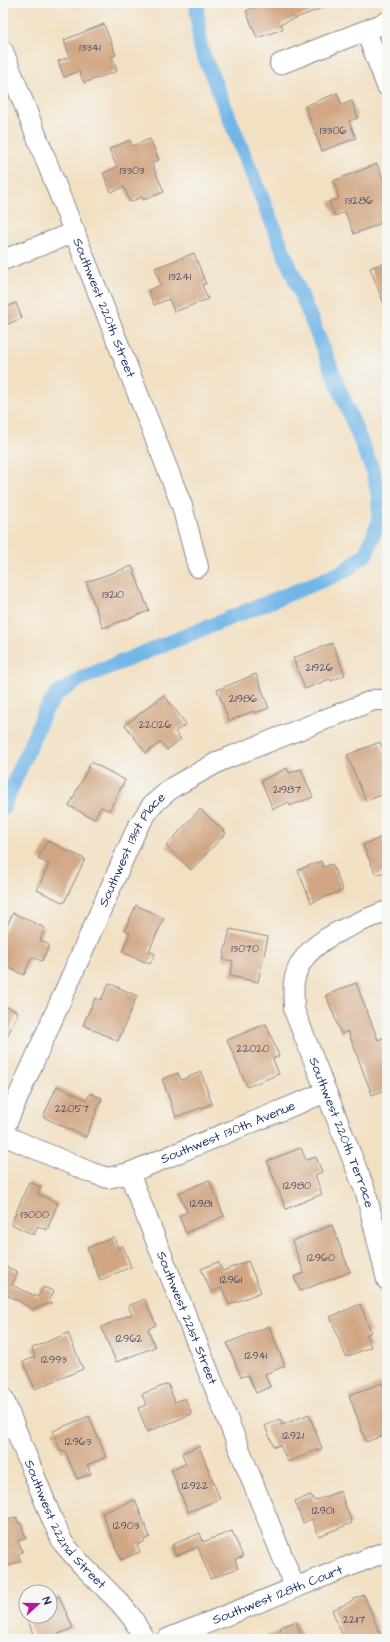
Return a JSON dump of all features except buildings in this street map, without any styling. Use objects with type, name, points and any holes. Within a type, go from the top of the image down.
[{"type":"street","points":[[280,64],[387,22]]},
{"type":"street","points":[[366,31],[387,86]]},
{"type":"street","name":"Southwest 220th Street","points":[[3,51],[182,506],[198,567]]},
{"type":"street","points":[[3,260],[75,232]]},
{"type":"street","name":"Southwest 131st Place","points":[[3,1131],[137,828],[152,805],[173,786],[220,761],[374,700],[387,700]]},
{"type":"street","name":"Southwest 220th Terrace","points":[[387,911],[338,931],[315,947],[301,961],[294,982],[294,1010],[366,1193],[387,1280]]},
{"type":"street","name":"Southwest 130th Avenue","points":[[129,1172],[326,1092]]},
{"type":"street","points":[[3,1136],[92,1173],[108,1178],[129,1172]]},
{"type":"street","name":"Southwest 221st Street","points":[[129,1172],[295,1588]]},
{"type":"street","name":"Southwest 222nd Street","points":[[3,1398],[63,1543],[82,1566],[120,1603],[133,1619],[144,1639]]},
{"type":"street","name":"Southwest 128th Court","points":[[167,1639],[387,1551]]},
{"type":"waterway","points":[[3,808],[45,711],[57,694],[82,678],[343,572],[366,554],[379,521],[379,499],[374,474],[200,46],[197,10],[199,3]]}]
